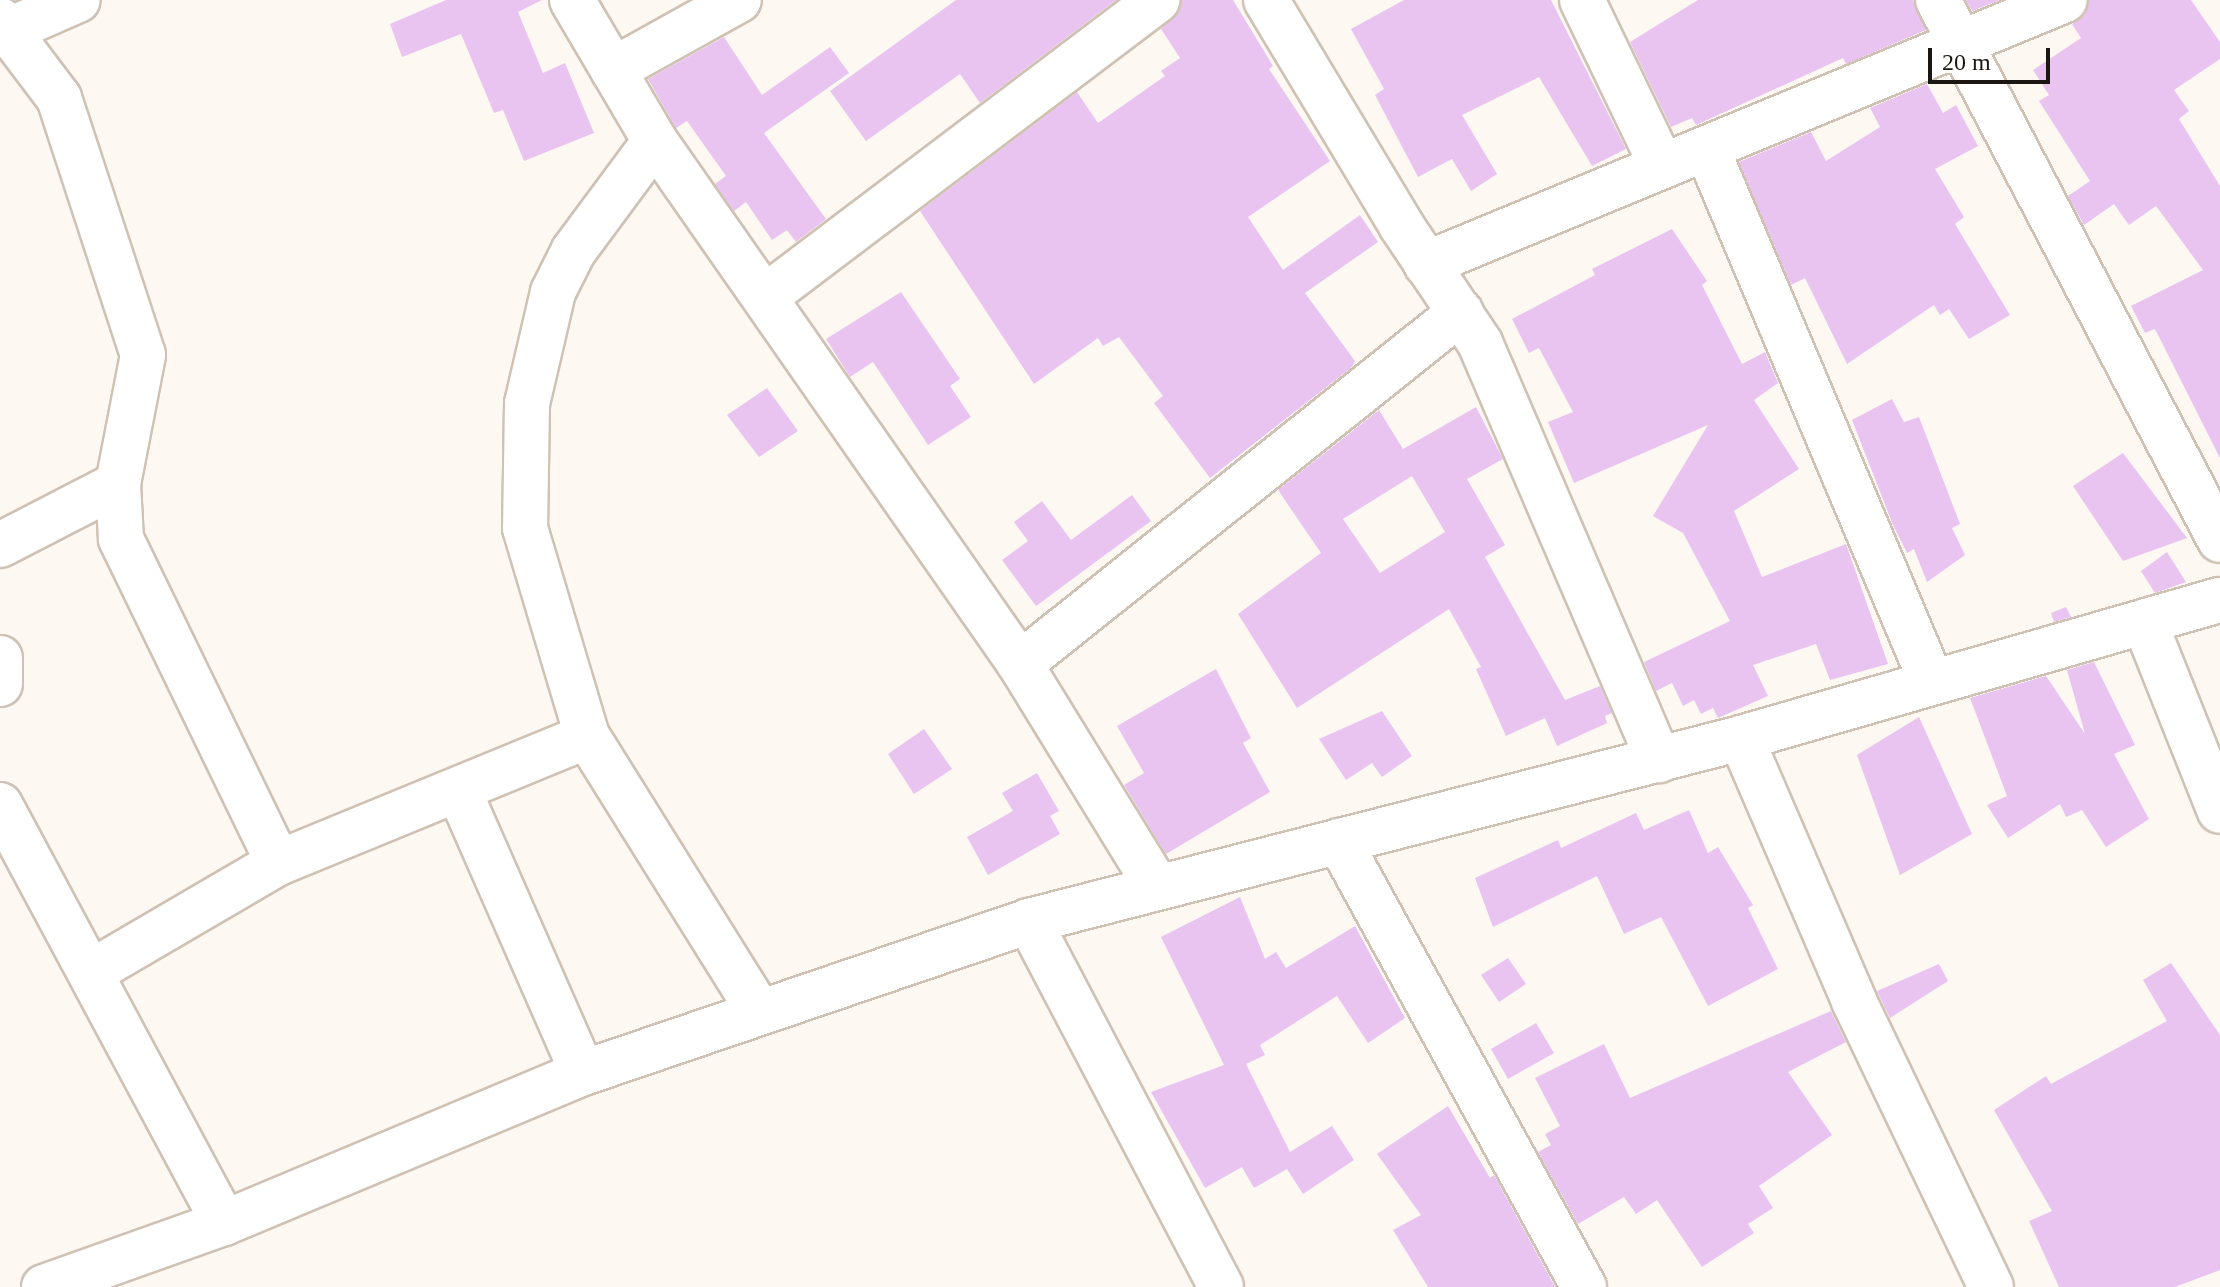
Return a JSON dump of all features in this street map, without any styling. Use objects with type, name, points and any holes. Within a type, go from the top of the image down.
[{"type":"street","points":[[78,0],[3,26],[37,63],[59,98],[143,355],[118,484],[121,539],[278,863]]},
{"type":"street","points":[[572,0],[655,141],[1020,664],[1157,887]]},
{"type":"street","points":[[613,70],[739,0]]},
{"type":"street","points":[[765,297],[1157,0]]},
{"type":"street","points":[[1266,0],[1426,264],[1461,312],[1503,393],[1659,760]]},
{"type":"street","points":[[1582,0],[1661,164]]},
{"type":"street","points":[[1938,0],[2220,540]]},
{"type":"street","points":[[1426,264],[1661,164],[1707,149],[2065,0]]},
{"type":"street","points":[[655,141],[573,252],[553,292],[527,404],[525,528],[587,736],[758,1010]]},
{"type":"street","points":[[1707,149],[1932,683]]},
{"type":"street","points":[[1020,664],[1461,312]]},
{"type":"street","points":[[0,545],[118,484]]},
{"type":"street","points":[[44,1287],[224,1223],[583,1073],[758,1010],[1029,921],[1741,738],[2220,600]]},
{"type":"street","points":[[2145,623],[2220,811]]},
{"type":"street","points":[[0,658],[0,684]]},
{"type":"street","points":[[93,971],[278,863],[587,736]]},
{"type":"street","points":[[1741,738],[1977,1283]]},
{"type":"street","points":[[459,791],[583,1073]]},
{"type":"street","points":[[0,805],[93,971],[224,1223]]},
{"type":"street","points":[[1339,841],[1584,1287]]},
{"type":"street","points":[[1029,921],[1221,1287]]},
{"type":"building","points":[[446,0],[542,0],[518,12],[543,73],[565,63],[594,133],[524,161],[503,110],[494,113],[461,34],[402,57],[390,24]]},
{"type":"building","points":[[956,0],[1116,0],[980,103],[960,74],[866,141],[830,91]]},
{"type":"building","points":[[1181,0],[1233,0],[1273,66],[1269,69],[1330,161],[1248,217],[1283,270],[1360,215],[1378,242],[1305,293],[1355,361],[1352,367],[1210,478],[1154,403],[1163,396],[1119,337],[1103,346],[1098,338],[1034,384],[920,211],[1077,92],[1098,123],[1165,76],[1161,71],[1180,58],[1161,29],[1180,10]]},
{"type":"building","points":[[1404,0],[1551,0],[1626,149],[1592,166],[1539,77],[1462,115],[1497,174],[1471,191],[1452,159],[1418,177],[1375,95],[1384,89],[1351,29]]},
{"type":"building","points":[[1698,0],[1913,0],[1926,30],[1846,64],[1843,58],[1696,125],[1692,118],[1671,127],[1630,42]]},
{"type":"building","points":[[1966,0],[2000,0],[1972,11]]},
{"type":"building","points":[[2089,0],[2191,0],[2220,42],[2220,59],[2174,90],[2189,111],[2179,119],[2220,186],[2220,458],[2155,329],[2145,333],[2131,306],[2203,270],[2156,206],[2129,225],[2114,204],[2084,225],[2068,196],[2090,181],[2039,101],[2049,95],[2033,70],[2081,38],[2072,24],[2085,15]]},
{"type":"building","points":[[724,37],[762,95],[830,47],[849,73],[764,133],[826,219],[796,242],[787,230],[772,240],[746,202],[734,211],[715,184],[726,176],[687,121],[676,128],[648,79]]},
{"type":"building","points":[[1927,84],[1943,113],[1956,105],[1978,146],[1935,169],[1964,217],[1955,224],[2010,315],[1969,339],[1949,309],[1940,315],[1934,305],[1847,364],[1805,278],[1791,285],[1739,162],[1811,132],[1826,161],[1880,127],[1870,108]]},
{"type":"building","points":[[1672,229],[1707,281],[1702,285],[1742,364],[1765,352],[1778,383],[1754,400],[1799,469],[1734,511],[1762,577],[1846,544],[1888,664],[1830,680],[1816,644],[1753,665],[1768,696],[1718,718],[1713,708],[1701,714],[1694,700],[1683,706],[1672,683],[1656,691],[1644,662],[1730,621],[1683,533],[1653,516],[1708,425],[1574,483],[1548,422],[1573,412],[1539,348],[1529,353],[1512,319],[1595,275],[1592,269]]},
{"type":"building","points":[[901,292],[960,379],[950,386],[971,417],[928,445],[873,362],[850,377],[826,339]]},
{"type":"building","points":[[767,388],[798,431],[759,457],[727,415]]},
{"type":"building","points":[[1892,399],[1904,422],[1919,417],[1960,524],[1952,528],[1965,555],[1927,582],[1914,549],[1907,553],[1893,525],[1852,420]]},
{"type":"building","points":[[1476,407],[1503,459],[1467,479],[1505,545],[1485,557],[1565,700],[1600,686],[1612,713],[1605,716],[1607,723],[1557,746],[1545,718],[1506,736],[1476,669],[1481,667],[1449,609],[1297,708],[1238,614],[1321,553],[1278,490],[1379,410],[1403,449]],"holes":[[[1412,476],[1445,532],[1380,573],[1343,519]]]},
{"type":"building","points":[[2123,453],[2187,538],[2123,561],[2073,486]]},
{"type":"building","points":[[1132,495],[1151,521],[1036,606],[1002,560],[1028,541],[1014,522],[1042,501],[1071,540]]},
{"type":"building","points":[[2167,552],[2186,582],[2155,593],[2141,571]]},
{"type":"building","points":[[2066,607],[2071,617],[2054,622],[2051,613]]},
{"type":"building","points":[[2094,662],[2135,745],[2114,754],[2149,819],[2106,847],[2082,810],[2066,817],[2060,804],[2008,838],[1987,805],[2007,796],[1970,698],[2046,676],[2085,734],[2067,670]]},
{"type":"building","points":[[1216,669],[1251,738],[1243,743],[1270,792],[1166,854],[1124,785],[1144,773],[1117,726]]},
{"type":"building","points":[[1382,711],[1412,756],[1382,777],[1372,763],[1346,780],[1319,739]]},
{"type":"building","points":[[1919,717],[1972,834],[1900,875],[1857,755]]},
{"type":"building","points":[[924,729],[952,769],[914,794],[888,754]]},
{"type":"building","points":[[1037,773],[1059,811],[1050,816],[1060,834],[988,875],[967,837],[1013,811],[1002,793]]},
{"type":"building","points":[[1689,810],[1708,853],[1718,847],[1753,905],[1748,908],[1778,969],[1708,1006],[1661,917],[1624,934],[1597,876],[1493,927],[1475,878],[1558,840],[1561,848],[1636,813],[1644,830]]},
{"type":"building","points":[[1240,897],[1265,959],[1276,952],[1286,968],[1355,926],[1405,1018],[1368,1043],[1337,996],[1260,1045],[1265,1055],[1246,1064],[1290,1152],[1332,1126],[1354,1160],[1303,1194],[1287,1169],[1254,1188],[1242,1167],[1205,1188],[1151,1092],[1224,1065],[1161,937]]},
{"type":"building","points":[[1508,958],[1526,984],[1499,1002],[1481,975]]},
{"type":"building","points":[[2171,963],[2220,1035],[2220,1270],[2175,1287],[2059,1287],[2029,1221],[2052,1211],[1994,1110],[2046,1076],[2051,1084],[2167,1021],[2143,980]]},
{"type":"building","points":[[1939,964],[1948,981],[1890,1018],[1877,991]]},
{"type":"building","points":[[1831,1011],[1846,1042],[1788,1072],[1832,1135],[1759,1186],[1773,1208],[1748,1224],[1754,1233],[1702,1267],[1657,1200],[1636,1214],[1624,1197],[1578,1224],[1538,1152],[1551,1145],[1545,1134],[1560,1126],[1535,1078],[1604,1044],[1630,1098]]},
{"type":"building","points":[[1536,1023],[1554,1053],[1508,1079],[1491,1049]]},
{"type":"building","points":[[1448,1106],[1490,1178],[1494,1175],[1555,1287],[1428,1287],[1393,1230],[1421,1215],[1377,1154]]}]
